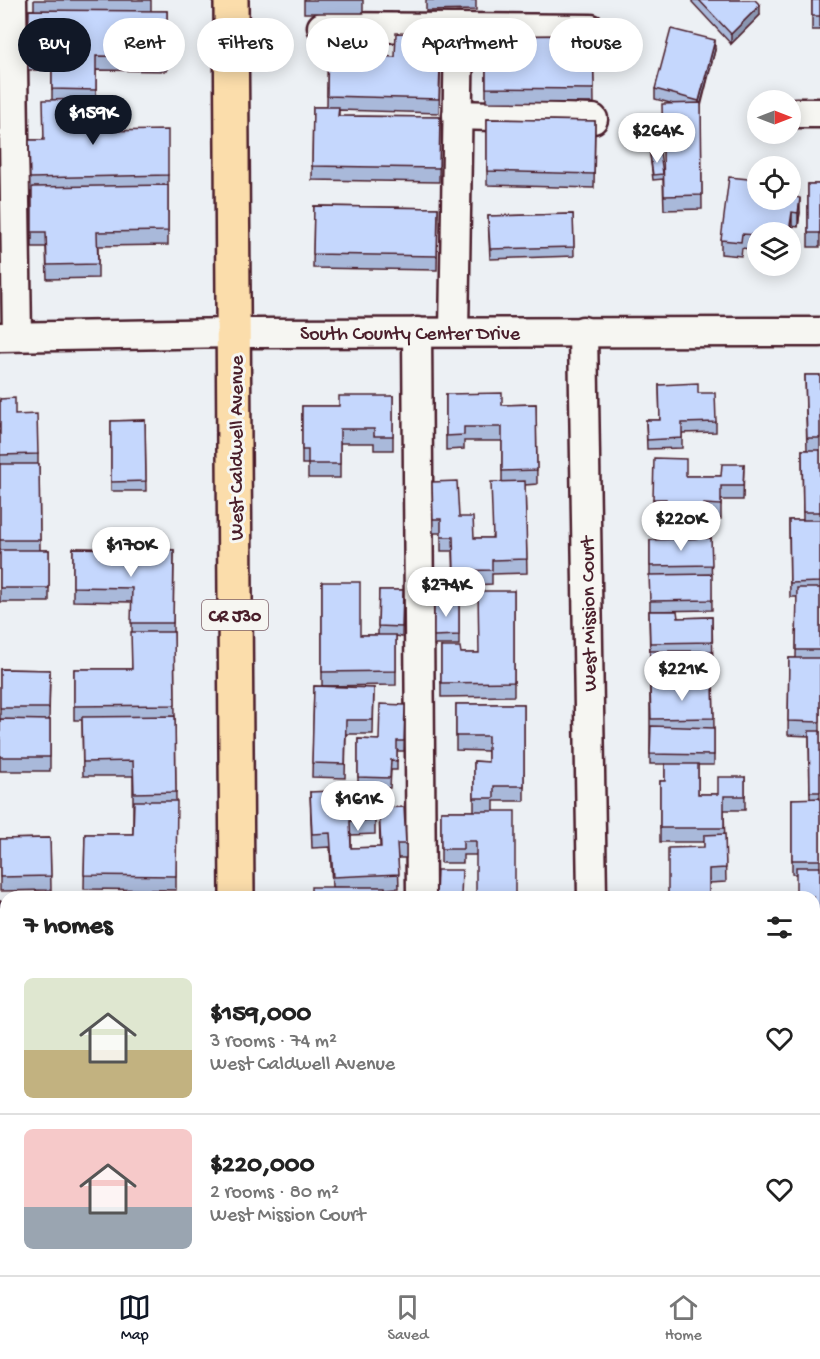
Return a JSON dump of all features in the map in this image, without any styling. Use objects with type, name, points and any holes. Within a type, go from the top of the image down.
[{"type":"main road","name":"West Caldwell Avenue","points":[[231,0],[237,891]]},
{"type":"street","points":[[9,336],[12,0]]},
{"type":"street","points":[[454,332],[458,72]]},
{"type":"street","points":[[457,115],[593,119]]},
{"type":"street","points":[[417,332],[421,891]]},
{"type":"street","name":"South County Center Drive","points":[[9,336],[417,332],[820,332]]},
{"type":"street","name":"West Mission Court","points":[[583,332],[592,891]]},
{"type":"building","points":[[699,0],[755,0],[760,5],[731,34]]},
{"type":"building","points":[[812,0],[820,0],[820,16],[812,16]]},
{"type":"building","points":[[29,10],[167,11],[167,18],[103,18],[103,56],[96,56],[96,90],[52,89],[52,72],[91,72],[91,18],[29,18]]},
{"type":"building","points":[[671,29],[715,40],[699,101],[655,89]]},
{"type":"building","points":[[396,33],[401,33],[401,72],[440,72],[439,99],[327,96],[327,72],[389,72],[389,57],[395,57]]},
{"type":"building","points":[[549,35],[549,72],[594,72],[594,89],[486,88],[486,72],[537,72],[537,36]]},
{"type":"building","points":[[96,99],[96,131],[168,130],[168,175],[30,178],[29,140],[44,140],[43,100]]},
{"type":"building","points":[[701,103],[702,195],[664,196],[662,104]]},
{"type":"building","points":[[313,107],[339,107],[338,116],[440,117],[439,168],[312,166]]},
{"type":"building","points":[[487,119],[595,121],[594,174],[487,171]]},
{"type":"building","points":[[660,152],[663,174],[653,175],[650,154]]},
{"type":"building","points":[[729,177],[747,179],[747,210],[798,210],[798,213],[792,212],[790,222],[747,222],[747,234],[742,234],[741,242],[721,240]]},
{"type":"building","points":[[808,184],[820,184],[820,233],[808,233]]},
{"type":"building","points":[[168,185],[168,231],[97,232],[98,264],[47,265],[46,232],[32,232],[32,187]]},
{"type":"building","points":[[314,206],[438,208],[437,256],[313,254]]},
{"type":"building","points":[[573,214],[574,247],[490,249],[488,216]]},
{"type":"building","points":[[805,375],[820,375],[820,438],[807,438]]},
{"type":"building","points":[[698,383],[698,393],[715,393],[716,422],[682,423],[682,438],[647,440],[646,420],[660,420],[659,385]]},
{"type":"building","points":[[502,393],[502,405],[536,404],[537,470],[502,471],[502,427],[464,427],[464,435],[446,436],[446,394]]},
{"type":"building","points":[[339,396],[393,396],[393,436],[374,436],[374,429],[340,429],[340,464],[308,464],[308,450],[302,450],[302,406],[339,406]]},
{"type":"building","points":[[15,398],[15,415],[37,414],[38,454],[0,455],[0,399]]},
{"type":"building","points":[[145,420],[146,481],[111,482],[111,421]]},
{"type":"building","points":[[802,450],[820,450],[820,512],[803,512]]},
{"type":"building","points":[[654,458],[686,459],[686,476],[721,476],[722,464],[744,464],[743,486],[721,486],[721,505],[704,504],[704,513],[666,512],[666,499],[653,499]]},
{"type":"building","points":[[0,464],[39,464],[40,540],[0,540]]},
{"type":"building","points":[[457,481],[459,517],[473,517],[474,538],[493,538],[491,482],[525,481],[527,559],[492,560],[492,570],[454,571],[453,537],[441,537],[441,519],[433,519],[432,482]]},
{"type":"building","points":[[789,520],[820,520],[820,582],[790,583]]},
{"type":"building","points":[[711,538],[712,565],[650,566],[650,540]]},
{"type":"building","points":[[73,548],[174,550],[173,623],[131,623],[132,588],[73,587]]},
{"type":"building","points":[[0,550],[49,550],[49,588],[0,588]]},
{"type":"building","points":[[712,574],[712,600],[650,601],[649,575]]},
{"type":"building","points":[[322,582],[360,582],[360,635],[396,635],[396,671],[322,672]]},
{"type":"building","points":[[797,588],[820,588],[820,650],[796,650]]},
{"type":"building","points":[[379,590],[403,590],[402,627],[378,626]]},
{"type":"building","points":[[478,591],[514,591],[514,682],[441,683],[441,647],[460,647],[461,653],[479,653]]},
{"type":"building","points":[[434,600],[459,600],[459,635],[434,636]]},
{"type":"building","points":[[649,611],[677,611],[678,618],[712,617],[712,642],[650,643]]},
{"type":"building","points":[[131,632],[174,632],[175,705],[74,706],[74,669],[132,669]]},
{"type":"building","points":[[650,651],[712,651],[712,677],[650,677]]},
{"type":"building","points":[[789,658],[820,658],[820,722],[788,721]]},
{"type":"building","points":[[0,669],[50,670],[49,708],[0,708]]},
{"type":"building","points":[[314,686],[374,688],[373,720],[346,720],[345,764],[312,763]]},
{"type":"building","points":[[713,686],[714,718],[651,719],[650,687]]},
{"type":"building","points":[[380,704],[405,705],[404,741],[397,741],[397,761],[391,760],[390,778],[358,777],[358,739],[379,740]]},
{"type":"building","points":[[456,704],[524,704],[524,786],[494,786],[494,798],[474,798],[474,761],[488,762],[488,736],[456,736]]},
{"type":"building","points":[[175,716],[176,792],[134,793],[133,761],[83,762],[82,717]]},
{"type":"building","points":[[0,719],[50,720],[50,757],[0,757]]},
{"type":"building","points":[[651,726],[714,728],[714,755],[650,754]]},
{"type":"building","points":[[809,731],[820,731],[820,792],[810,792]]},
{"type":"building","points":[[665,764],[698,764],[698,794],[718,794],[718,777],[745,777],[745,796],[724,796],[724,828],[660,828],[660,781],[665,781]]},
{"type":"building","points":[[374,789],[375,820],[350,821],[351,848],[381,847],[379,808],[404,807],[406,844],[397,844],[399,874],[333,877],[330,833],[312,834],[310,792]]},
{"type":"building","points":[[820,798],[820,860],[792,860],[792,799]]},
{"type":"building","points":[[134,801],[177,801],[176,876],[84,875],[85,834],[133,834]]},
{"type":"building","points":[[441,811],[515,811],[515,891],[476,891],[476,841],[463,841],[463,849],[441,849]]},
{"type":"building","points":[[725,834],[726,868],[709,869],[709,891],[668,891],[668,848],[704,847],[704,835]]},
{"type":"building","points":[[50,838],[51,876],[0,877],[0,839]]},
{"type":"building","points":[[796,867],[820,867],[820,891],[796,891]]},
{"type":"building","points":[[437,870],[462,870],[461,891],[436,891]]},
{"type":"building","points":[[311,887],[385,887],[385,891],[311,891]]}]
